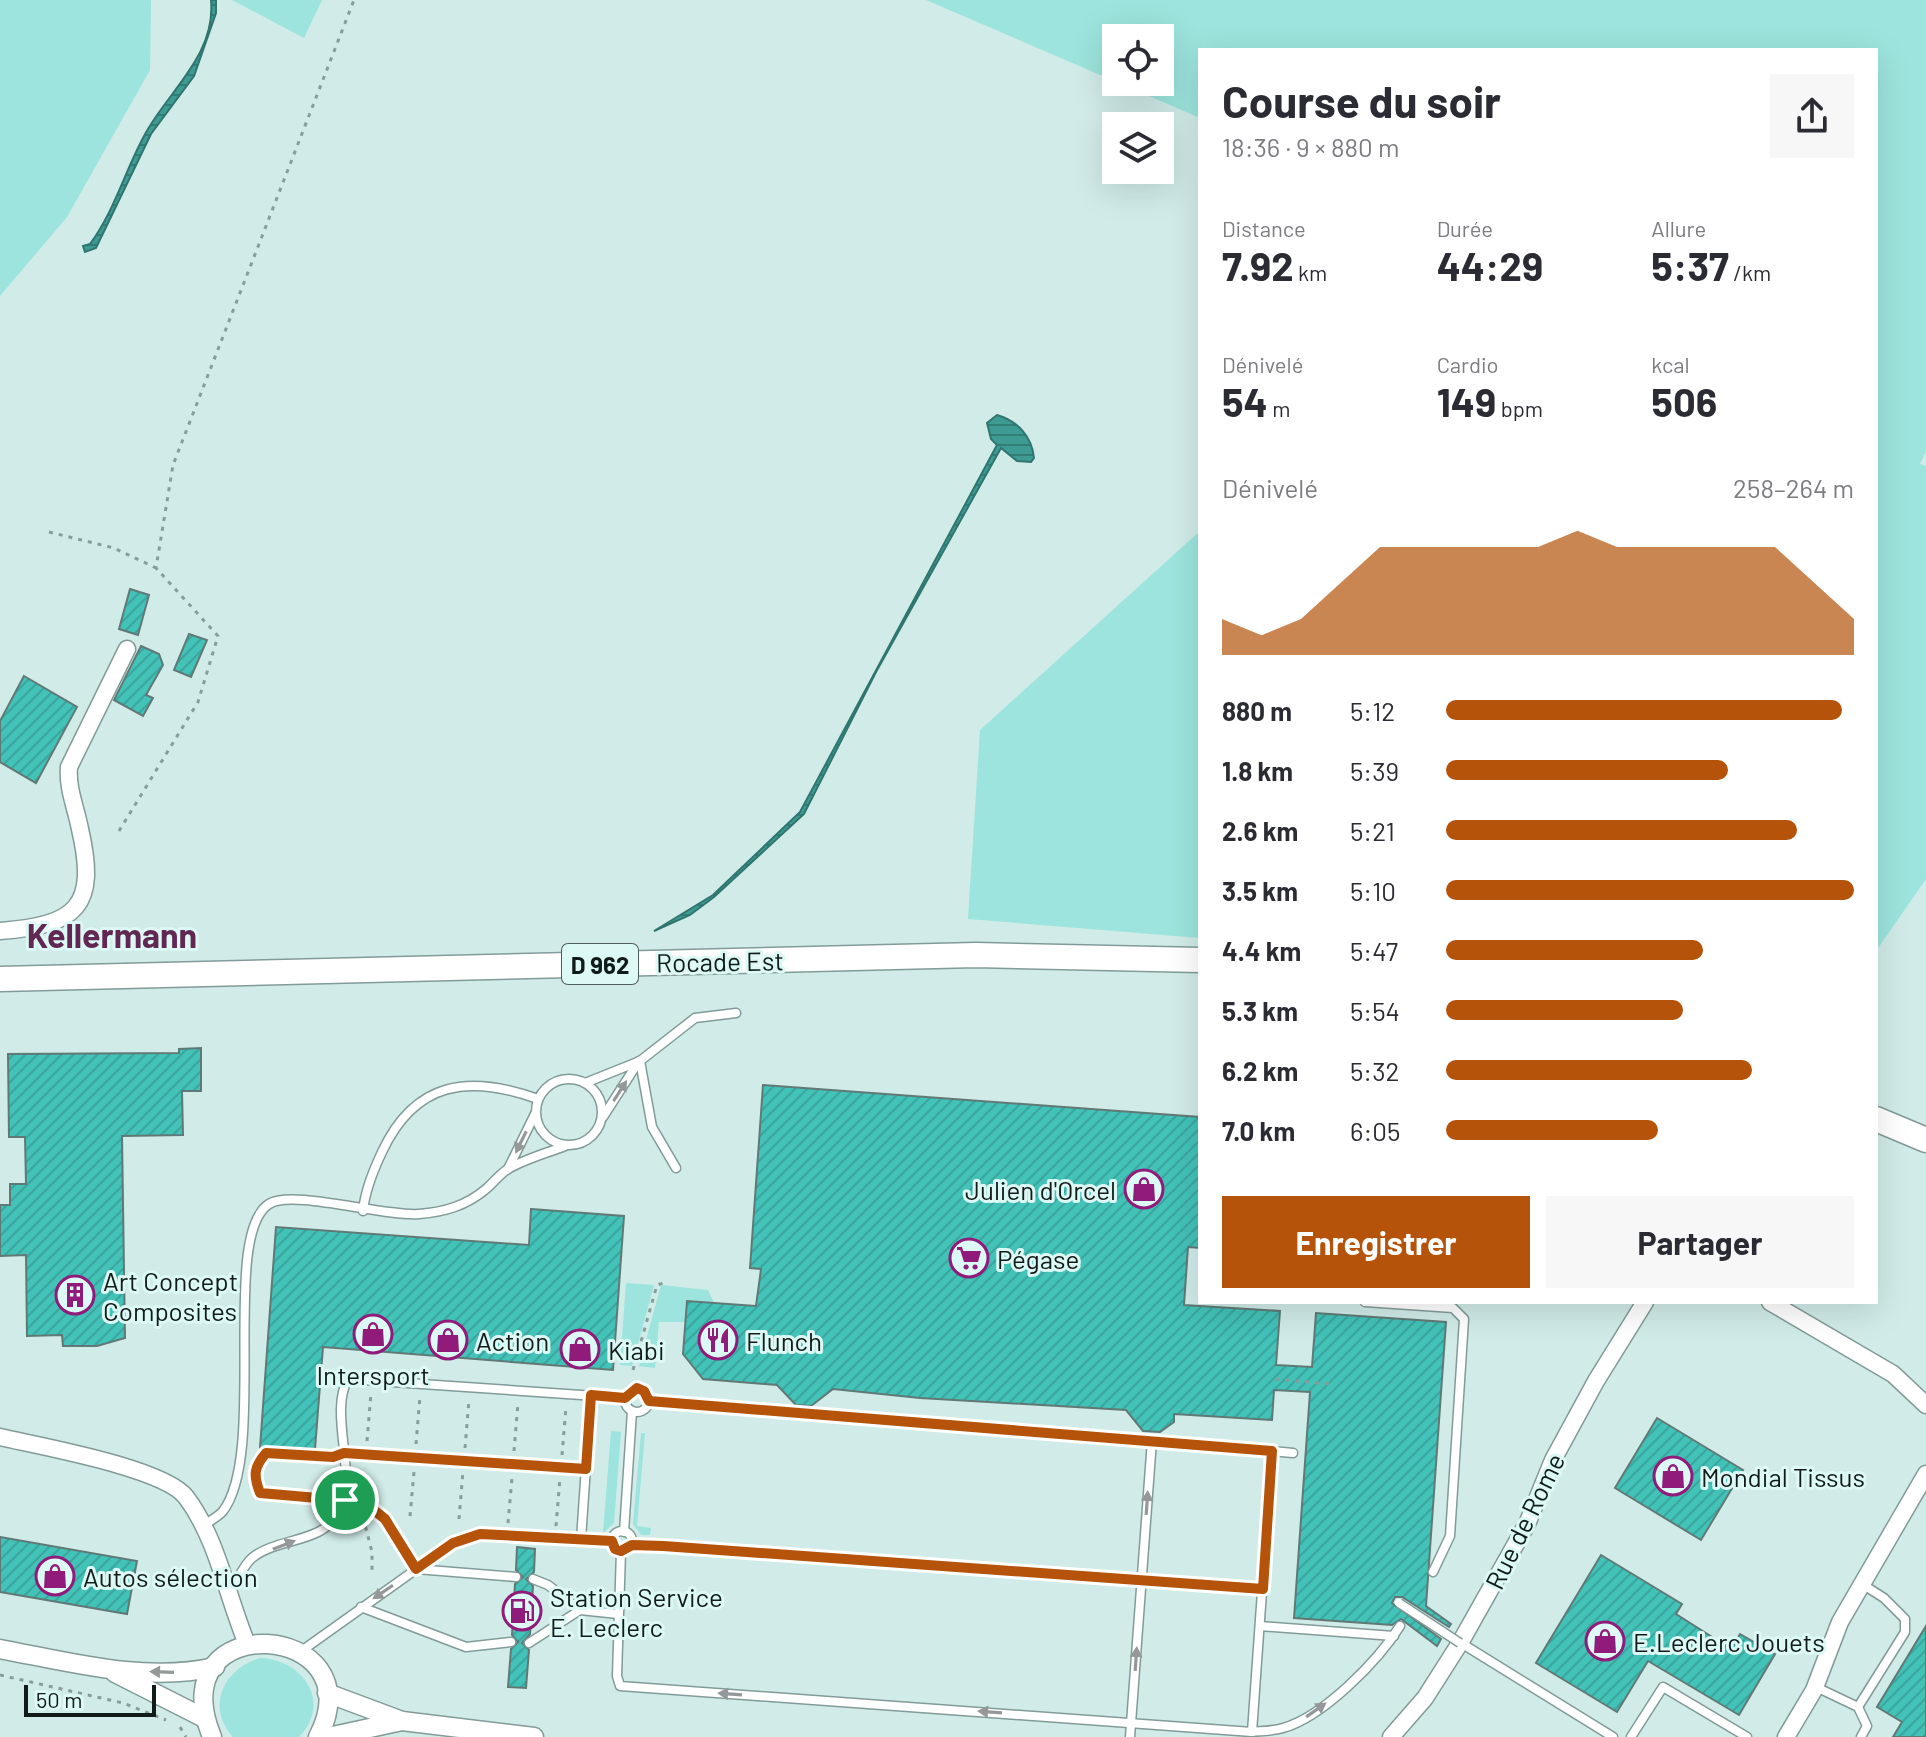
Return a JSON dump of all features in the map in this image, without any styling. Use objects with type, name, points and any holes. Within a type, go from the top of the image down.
[{"type":"main road","name":"Rocade Est","points":[[0,979],[976,955],[1198,960]]},
{"type":"main road","points":[[1878,1120],[1926,1140]]},
{"type":"street","points":[[0,931],[56,921],[77,909],[87,891],[81,833],[68,780],[69,767],[127,649]]},
{"type":"street","name":"Rue de Rome","points":[[1394,1736],[1425,1698],[1460,1643],[1527,1524],[1560,1447],[1643,1304]]},
{"type":"street","points":[[1773,1304],[1893,1374],[1926,1405]]},
{"type":"street","points":[[0,1437],[163,1480],[184,1494],[203,1525],[247,1644]]},
{"type":"street","points":[[1786,1737],[1815,1686],[1840,1622],[1924,1481]]},
{"type":"street","points":[[212,1737],[204,1718],[204,1691],[215,1667],[229,1653],[247,1644],[283,1644],[300,1652],[312,1663],[327,1693],[327,1709],[318,1737]]},
{"type":"street","points":[[0,1649],[109,1670],[189,1673],[215,1667]]},
{"type":"street","points":[[109,1670],[204,1718]]},
{"type":"street","points":[[327,1693],[402,1721],[534,1737]]},
{"type":"street","points":[[328,1737],[402,1721]]},
{"type":"lane","points":[[203,1525],[222,1512],[231,1495],[240,1449],[249,1242],[256,1219],[265,1206],[277,1199],[414,1215],[444,1212],[484,1191],[507,1169],[535,1114],[538,1099],[558,1081],[585,1083],[640,1061],[695,1018],[736,1013]]},
{"type":"lane","points":[[507,1169],[588,1140],[640,1061]]},
{"type":"lane","points":[[640,1061],[652,1127],[676,1168]]},
{"type":"lane","points":[[585,1083],[601,1103],[601,1120]]},
{"type":"lane","points":[[363,1211],[374,1168],[396,1124],[427,1096],[479,1084],[502,1087],[538,1099]]},
{"type":"lane","points":[[535,1114],[547,1139],[565,1146]]},
{"type":"lane","points":[[1394,1304],[1453,1308],[1464,1319],[1450,1536],[1433,1572]]},
{"type":"lane","points":[[229,1595],[252,1558],[325,1529],[345,1500],[342,1445],[345,1384],[354,1378],[625,1398],[637,1388],[644,1391],[649,1401]]},
{"type":"lane","points":[[581,1539],[591,1395]]},
{"type":"lane","points":[[624,1532],[632,1411],[625,1398]]},
{"type":"lane","points":[[632,1411],[643,1411],[649,1401]]},
{"type":"lane","points":[[649,1401],[1293,1453]]},
{"type":"lane","points":[[1130,1737],[1152,1440]]},
{"type":"lane","points":[[1252,1732],[1272,1451]]},
{"type":"lane","points":[[416,1569],[385,1519],[364,1502],[260,1493],[254,1479],[255,1465],[266,1453],[333,1457],[344,1453],[586,1469]]},
{"type":"lane","points":[[612,1541],[617,1533],[624,1532],[630,1535],[632,1545]]},
{"type":"lane","points":[[300,1652],[453,1543],[480,1534],[612,1541]]},
{"type":"lane","points":[[612,1541],[615,1549],[621,1551],[632,1545],[1263,1589]]},
{"type":"lane","points":[[621,1551],[617,1676],[620,1686],[1252,1732],[1284,1728],[1314,1712],[1354,1680],[1400,1626]]},
{"type":"lane","points":[[416,1569],[516,1577]]},
{"type":"lane","points":[[533,1579],[548,1585],[580,1610],[618,1614]]},
{"type":"lane","points":[[1858,1707],[1905,1632],[1905,1619],[1884,1598],[1862,1584]]},
{"type":"lane","points":[[1399,1603],[1613,1737]]},
{"type":"lane","points":[[361,1607],[466,1647],[511,1642]]},
{"type":"lane","points":[[529,1643],[580,1610]]},
{"type":"lane","points":[[1260,1626],[1394,1636]]},
{"type":"lane","points":[[1815,1686],[1858,1707],[1867,1726],[1861,1737]]},
{"type":"lane","points":[[1631,1737],[1663,1687],[1747,1737]]},
{"type":"path","points":[[156,568],[173,465],[354,0]]},
{"type":"path","points":[[49,532],[114,548],[156,568],[218,636],[198,702],[119,831]]},
{"type":"path","points":[[633,1370],[657,1285],[667,1282]]},
{"type":"path","points":[[372,1379],[363,1526],[372,1552],[372,1571]]},
{"type":"path","points":[[1275,1379],[1331,1384]]},
{"type":"path","points":[[0,1675],[123,1703],[179,1726],[186,1737]]},
{"type":"shaded area","points":[[0,0],[151,0],[150,70],[67,217],[0,296]]},
{"type":"shaded area","points":[[211,0],[216,0],[216,13],[194,76],[151,134],[96,248],[85,252],[83,246],[90,244],[99,231],[148,129],[200,53],[211,19]]},
{"type":"shaded area","points":[[232,0],[322,0],[304,38]]},
{"type":"shaded area","points":[[926,0],[1926,0],[1926,451],[1920,464],[1926,466],[1926,879],[1878,948],[1878,48],[1198,48],[1198,117],[1149,96],[1174,96],[1174,24],[1102,24],[1102,76]]},
{"type":"shaded area","points":[[997,415],[1023,431],[1034,458],[1031,462],[1017,461],[1001,448],[876,672],[804,814],[714,897],[690,915],[654,931],[713,895],[800,812],[997,445],[991,439],[987,423]]},
{"type":"shaded area","points":[[1198,533],[1198,938],[968,919],[980,730]]},
{"type":"shaded area","points":[[626,1283],[654,1285],[632,1366],[620,1365]]},
{"type":"shaded area","points":[[661,1285],[708,1290],[714,1303],[687,1301],[686,1322],[659,1322],[655,1368],[639,1366]]},
{"type":"shaded area","points":[[611,1431],[621,1432],[614,1523],[603,1533]]},
{"type":"shaded area","points":[[641,1433],[645,1433],[637,1526],[651,1528],[650,1535],[641,1535],[633,1524]]},
{"type":"shaded area","points":[[260,1658],[289,1666],[308,1685],[313,1697],[313,1710],[309,1724],[299,1737],[233,1737],[225,1725],[220,1713],[222,1690],[237,1671]]},
{"type":"building","points":[[130,589],[149,595],[138,635],[119,629]]},
{"type":"building","points":[[189,634],[207,640],[191,677],[174,670]]},
{"type":"building","points":[[141,646],[159,654],[163,665],[146,695],[153,698],[143,716],[114,700]]},
{"type":"building","points":[[24,676],[77,707],[36,783],[0,762],[0,721]]},
{"type":"building","points":[[201,1048],[201,1091],[182,1091],[183,1135],[122,1136],[125,1338],[97,1346],[63,1346],[62,1335],[27,1336],[26,1255],[0,1256],[0,1205],[10,1205],[10,1184],[26,1184],[25,1137],[9,1137],[8,1054],[179,1053],[179,1049]]},
{"type":"building","name":"Pégase","points":[[763,1085],[1198,1117],[1198,1248],[1188,1247],[1184,1305],[1280,1311],[1276,1365],[1312,1367],[1316,1313],[1446,1322],[1426,1606],[1451,1624],[1449,1627],[1402,1597],[1395,1597],[1392,1603],[1441,1639],[1437,1646],[1401,1619],[1392,1625],[1294,1618],[1310,1392],[1274,1390],[1272,1420],[1174,1414],[1174,1422],[1160,1432],[1143,1431],[1126,1410],[920,1398],[833,1389],[811,1406],[796,1405],[777,1385],[703,1379],[683,1354],[687,1301],[756,1306],[761,1269],[750,1268]]},
{"type":"building","points":[[531,1209],[624,1216],[613,1370],[323,1347],[315,1449],[260,1448],[276,1227],[529,1245]]},
{"type":"building","points":[[1657,1418],[1743,1470],[1701,1540],[1615,1488]]},
{"type":"building","points":[[0,1537],[137,1561],[127,1614],[0,1592]]},
{"type":"building","name":"Station Service E. Leclerc","points":[[517,1547],[535,1549],[534,1572],[526,1579],[533,1586],[530,1634],[522,1643],[529,1650],[526,1688],[508,1687],[511,1649],[518,1642],[512,1635],[515,1584],[523,1577],[516,1570]]},
{"type":"building","points":[[1601,1555],[1682,1604],[1676,1614],[1731,1649],[1740,1634],[1775,1654],[1739,1715],[1648,1661],[1617,1712],[1536,1663]]},
{"type":"building","points":[[1926,1626],[1926,1737],[1893,1737],[1902,1722],[1877,1707]]},
{"type":"place","name":"Julien d'Orcel","points":[[1144,1189]]},
{"type":"place","name":"Pégase","points":[[969,1258]]},
{"type":"place","name":"Art Concept Composites","points":[[75,1295]]},
{"type":"place","name":"Intersport","points":[[373,1334]]},
{"type":"place","name":"Action","points":[[448,1340]]},
{"type":"place","name":"Flunch","points":[[718,1340]]},
{"type":"place","name":"Kiabi","points":[[580,1349]]},
{"type":"place","name":"Mondial Tissus","points":[[1673,1476]]},
{"type":"place","name":"Autos sélection","points":[[55,1576]]},
{"type":"place","name":"Station Service E. Leclerc","points":[[522,1611]]},
{"type":"place","name":"E.Leclerc Jouets","points":[[1605,1641]]},
{"type":"district","name":"Kellermann","points":[[112,934]]},
{"type":"route","points":[[637,1388],[644,1391],[649,1401],[1272,1451],[1263,1589],[663,1546],[632,1545],[628,1550],[618,1551],[612,1541],[493,1533],[453,1543],[416,1569],[385,1519],[364,1502],[345,1500],[260,1493],[254,1479],[255,1465],[266,1453],[333,1457],[344,1453],[586,1469],[591,1395],[625,1398],[629,1391],[637,1388]]}]
